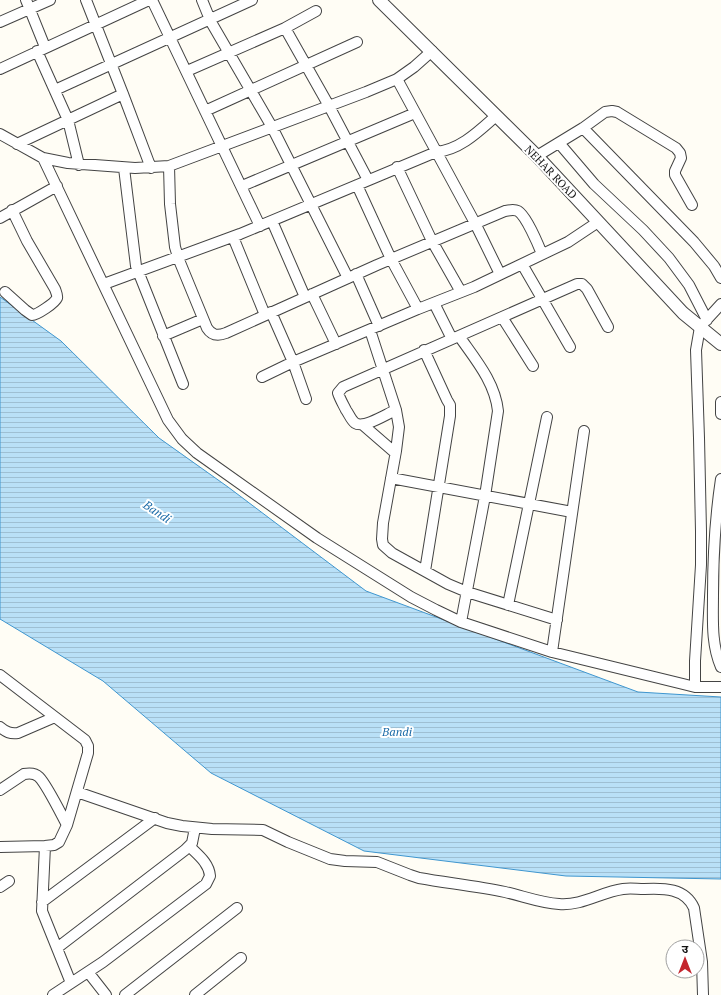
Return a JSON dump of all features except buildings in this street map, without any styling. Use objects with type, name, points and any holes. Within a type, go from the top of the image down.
[{"type":"street","points":[[0,22],[28,5],[50,0]]},
{"type":"street","points":[[86,0],[124,94],[151,168]]},
{"type":"street","points":[[0,69],[149,0]]},
{"type":"street","points":[[152,0],[206,110],[260,226]]},
{"type":"street","points":[[202,0],[210,19],[272,127],[311,204],[352,276],[375,328],[383,368],[396,410],[399,427],[381,531],[383,545],[392,553],[448,584],[467,592],[557,620]]},
{"type":"street","points":[[55,90],[252,0]]},
{"type":"street","name":"NEHAR ROAD","points":[[379,0],[537,156],[683,313],[703,323],[721,344]]},
{"type":"street","points":[[28,5],[55,90],[68,120],[80,164]]},
{"type":"street","points":[[187,71],[285,28],[316,11]]},
{"type":"street","points":[[285,28],[307,65],[368,180]]},
{"type":"street","points":[[206,110],[357,42]]},
{"type":"street","points":[[0,134],[43,158],[68,164],[124,168],[169,166],[329,106],[396,79],[414,67],[432,51]]},
{"type":"street","points":[[396,79],[475,223],[500,274]]},
{"type":"street","points":[[17,144],[124,94]]},
{"type":"street","points":[[537,156],[606,112],[612,110],[624,115],[676,148],[682,158],[675,171],[675,178],[692,205]]},
{"type":"street","points":[[242,186],[291,166],[347,140],[415,113]]},
{"type":"street","points":[[104,284],[233,237],[398,167],[436,152],[444,151],[472,137],[496,116]]},
{"type":"street","points":[[583,128],[694,242],[714,266],[721,278]]},
{"type":"street","points":[[559,143],[594,184],[643,230],[670,258],[689,285],[703,323]]},
{"type":"street","points":[[43,158],[168,420],[175,431],[192,448],[234,480],[317,538],[411,597],[461,622],[552,652],[653,678],[695,687],[721,687]]},
{"type":"street","points":[[169,166],[170,204],[175,246],[178,258],[209,331],[217,335],[226,333],[391,258],[506,211],[517,211],[524,218],[542,254]]},
{"type":"street","points":[[398,167],[432,241],[461,292]]},
{"type":"street","points":[[124,168],[134,258],[163,336],[183,384]]},
{"type":"street","points":[[356,185],[391,258],[418,309]]},
{"type":"street","points":[[0,218],[57,186]]},
{"type":"street","points":[[5,292],[32,315],[38,314],[55,300],[57,296],[55,289],[27,241],[12,210]]},
{"type":"street","points":[[272,221],[308,296],[336,344]]},
{"type":"street","points":[[262,377],[293,362],[461,292],[522,264],[574,239],[598,222]]},
{"type":"street","points":[[233,237],[268,314],[293,362],[306,399]]},
{"type":"street","points":[[522,264],[570,347]]},
{"type":"street","points":[[396,451],[393,451],[363,425],[355,422],[350,417],[338,393],[343,387],[383,368],[577,284],[582,284],[587,289],[608,327]]},
{"type":"street","points":[[434,303],[456,337],[490,382],[497,402],[497,420],[485,496],[461,622]]},
{"type":"street","points":[[695,687],[695,654],[701,538],[696,350],[703,323],[721,304]]},
{"type":"street","points":[[502,317],[533,366]]},
{"type":"street","points":[[163,336],[203,319]]},
{"type":"street","points":[[424,350],[448,400],[450,410],[425,571]]},
{"type":"street","points":[[721,402],[721,414]]},
{"type":"street","points":[[363,425],[396,410]]},
{"type":"street","points":[[508,605],[547,417]]},
{"type":"street","points":[[552,652],[584,431]]},
{"type":"street","points":[[391,478],[572,512]]},
{"type":"street","points":[[721,479],[713,549],[713,633],[716,651],[721,667]]},
{"type":"street","points":[[0,675],[85,740],[88,746],[88,753],[77,792],[60,842],[54,845],[45,846],[0,847]]},
{"type":"street","points":[[2,732],[13,734],[18,733],[55,716]]},
{"type":"street","points":[[0,790],[24,774],[28,773],[36,775],[43,782],[67,825]]},
{"type":"street","points":[[77,792],[167,823],[195,828],[263,830],[288,842],[335,860],[377,862],[419,878],[506,892],[559,904],[579,903],[623,889],[664,888],[677,891],[686,896],[694,908],[702,962],[703,995]]},
{"type":"street","points":[[42,902],[154,818]]},
{"type":"street","points":[[57,948],[189,846],[193,839],[195,828]]},
{"type":"street","points":[[45,846],[42,902],[44,917],[71,983]]},
{"type":"street","points":[[53,995],[88,972],[206,884],[210,876],[208,866],[189,846]]},
{"type":"street","points":[[125,995],[237,908]]},
{"type":"street","points":[[195,995],[241,958]]},
{"type":"street","points":[[88,972],[106,995]]},
{"type":"water","name":"Bandi","points":[[0,297],[61,341],[159,438],[228,487],[366,591],[638,692],[721,697],[721,879],[566,876],[364,851],[211,773],[103,681],[0,619]]}]
